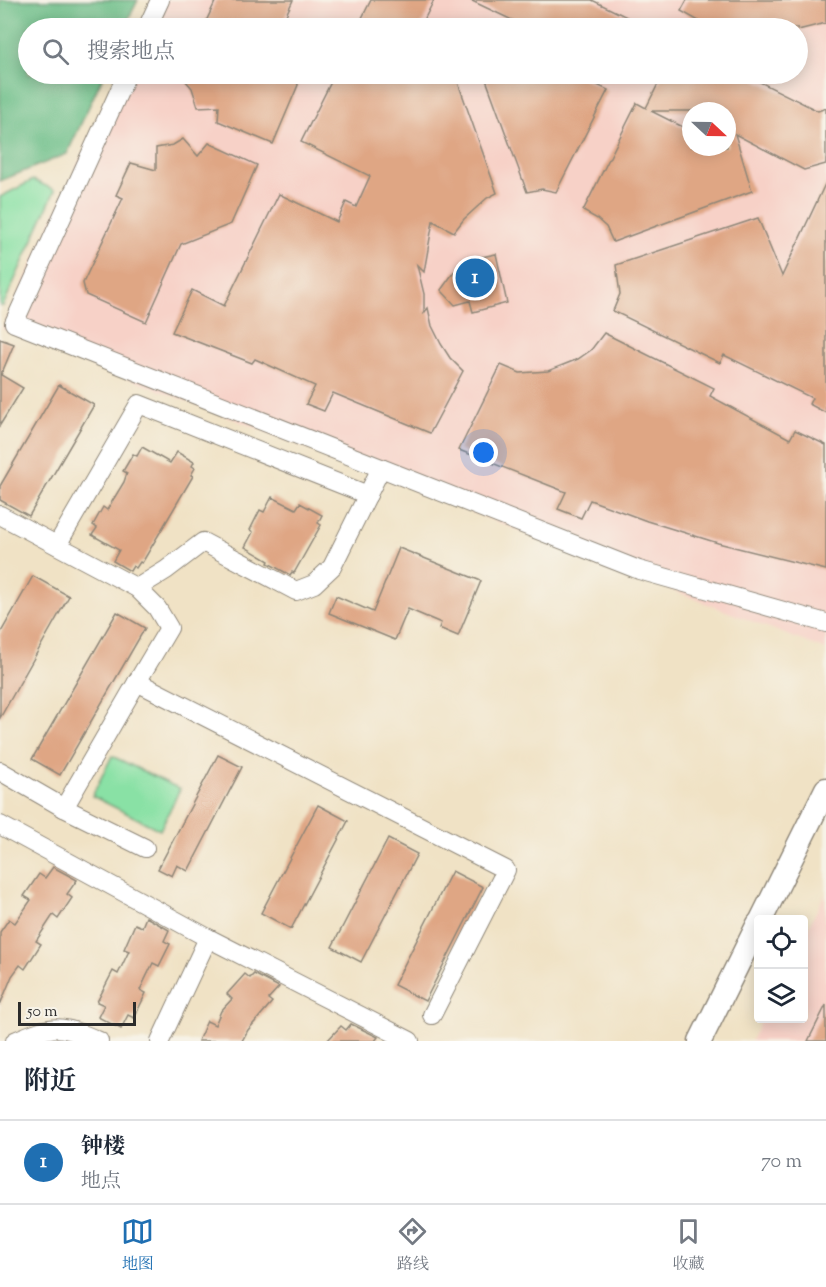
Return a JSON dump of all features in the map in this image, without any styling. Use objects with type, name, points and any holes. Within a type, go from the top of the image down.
[{"type":"street","points":[[152,18],[160,0]]},
{"type":"street","points":[[122,84],[7,321],[639,570],[826,623]]},
{"type":"street","points":[[57,545],[139,404],[368,495]]},
{"type":"street","points":[[137,588],[166,570],[203,542],[296,591],[314,584],[332,567],[381,468]]},
{"type":"street","points":[[0,515],[137,588],[157,608],[169,628],[64,808]]},
{"type":"street","points":[[137,682],[506,870],[432,1015]]},
{"type":"street","points":[[0,771],[64,808],[145,848]]},
{"type":"street","points":[[763,915],[826,789]]},
{"type":"street","points":[[0,825],[208,938],[410,1041]]},
{"type":"street","points":[[700,1041],[754,934]]},
{"type":"street","points":[[160,1041],[208,938]]},
{"type":"street","points":[[15,1041],[43,1029],[66,1027],[99,1041]]},
{"type":"shaded area","points":[[153,0],[826,0],[826,650],[2,329],[114,84],[808,84],[808,18],[145,18]]},
{"type":"shaded area","points":[[825,894],[826,1041],[751,1041],[760,1023],[808,1023],[808,928]]},
{"type":"green space","points":[[0,0],[138,0],[129,18],[18,18],[18,84],[99,84],[67,154],[0,181]]},
{"type":"green space","points":[[33,180],[55,190],[3,306],[0,306],[0,197]]},
{"type":"green space","points":[[112,756],[180,789],[160,830],[92,796]]},
{"type":"building","points":[[216,0],[293,0],[285,18],[208,18]]},
{"type":"building","points":[[371,0],[434,0],[425,18],[362,18]]},
{"type":"building","points":[[470,0],[592,0],[629,18],[508,18]]},
{"type":"building","points":[[687,0],[826,0],[826,23],[808,28],[808,18],[693,18],[681,11]]},
{"type":"building","points":[[189,84],[298,85],[273,144],[218,121],[219,106],[198,107]]},
{"type":"building","points":[[330,84],[459,84],[497,193],[487,198],[464,219],[454,232],[433,221],[424,272],[417,265],[424,294],[424,313],[428,308],[432,326],[441,344],[450,358],[463,371],[430,433],[333,393],[324,411],[306,404],[315,386],[255,359],[252,363],[172,332],[192,290],[224,306],[279,194],[337,222],[346,202],[356,207],[370,176],[301,142]]},
{"type":"building","points":[[488,84],[595,84],[608,90],[556,192],[542,189],[527,192]]},
{"type":"building","points":[[658,84],[764,84],[818,111],[826,108],[826,164],[804,170],[736,135],[736,102],[682,102],[682,111],[651,111],[682,126],[682,156],[736,156],[736,137],[752,191],[613,242],[606,227],[583,211],[637,103],[646,108]]},
{"type":"building","points":[[183,139],[198,156],[209,143],[257,165],[231,224],[181,244],[146,322],[86,295],[83,283],[123,198],[116,195],[131,163],[156,170],[156,148],[173,145]]},
{"type":"building","points":[[826,182],[826,413],[809,404],[812,398],[724,355],[720,363],[613,311],[620,294],[616,265],[758,218],[782,276]]},
{"type":"building","points":[[496,254],[507,303],[473,312],[470,301],[455,305],[441,290],[454,272],[465,268],[463,261]]},
{"type":"building","points":[[604,333],[714,388],[710,396],[790,439],[795,430],[826,445],[826,570],[718,543],[590,500],[581,518],[558,509],[566,492],[459,450],[501,365],[520,373],[548,371],[578,359],[591,350]]},
{"type":"building","points":[[0,339],[14,344],[1,375],[23,388],[0,425]]},
{"type":"building","points":[[59,385],[94,405],[29,516],[0,500],[0,486]]},
{"type":"building","points":[[142,447],[170,463],[177,452],[194,462],[192,466],[195,468],[191,475],[193,476],[142,563],[140,562],[136,568],[133,566],[130,571],[113,561],[119,550],[92,535],[97,528],[93,525],[103,507],[107,510],[124,482],[127,473],[123,471],[133,454],[137,456]]},
{"type":"building","points":[[272,497],[296,509],[300,503],[322,515],[318,523],[321,525],[294,573],[290,575],[245,547],[260,510],[264,512]]},
{"type":"building","points":[[399,548],[481,581],[458,636],[439,628],[441,623],[408,609],[395,640],[329,613],[336,596],[373,612]]},
{"type":"building","points":[[33,576],[69,596],[0,718],[0,634]]},
{"type":"building","points":[[117,612],[145,628],[60,775],[32,759]]},
{"type":"building","points":[[218,755],[242,767],[188,871],[177,865],[172,876],[158,869]]},
{"type":"building","points":[[318,805],[348,821],[291,929],[261,913]]},
{"type":"building","points":[[388,839],[417,854],[361,962],[332,947]]},
{"type":"building","points":[[53,867],[77,880],[67,894],[72,898],[58,919],[53,915],[36,941],[41,944],[25,969],[20,965],[12,976],[0,1005],[0,932],[9,919],[15,923],[31,900],[24,896],[39,874],[45,878]]},
{"type":"building","points":[[452,871],[483,887],[425,1001],[394,985]]},
{"type":"building","points":[[146,917],[169,930],[164,941],[170,944],[159,966],[153,963],[140,990],[146,993],[134,1018],[128,1015],[121,1029],[98,1017],[104,1005],[97,1002],[113,971],[118,974],[129,951],[124,949],[135,924],[142,927]]},
{"type":"building","points":[[245,974],[250,978],[254,974],[279,987],[268,999],[272,1002],[248,1030],[242,1041],[198,1041],[207,1021],[215,1025],[221,1011],[232,999],[227,994]]},
{"type":"building","points":[[826,1005],[826,1041],[808,1041]]},
{"type":"building","points":[[351,1024],[378,1037],[375,1041],[327,1041],[341,1026],[346,1030]]},
{"type":"place","name":"钟楼","points":[[475,278]]}]
